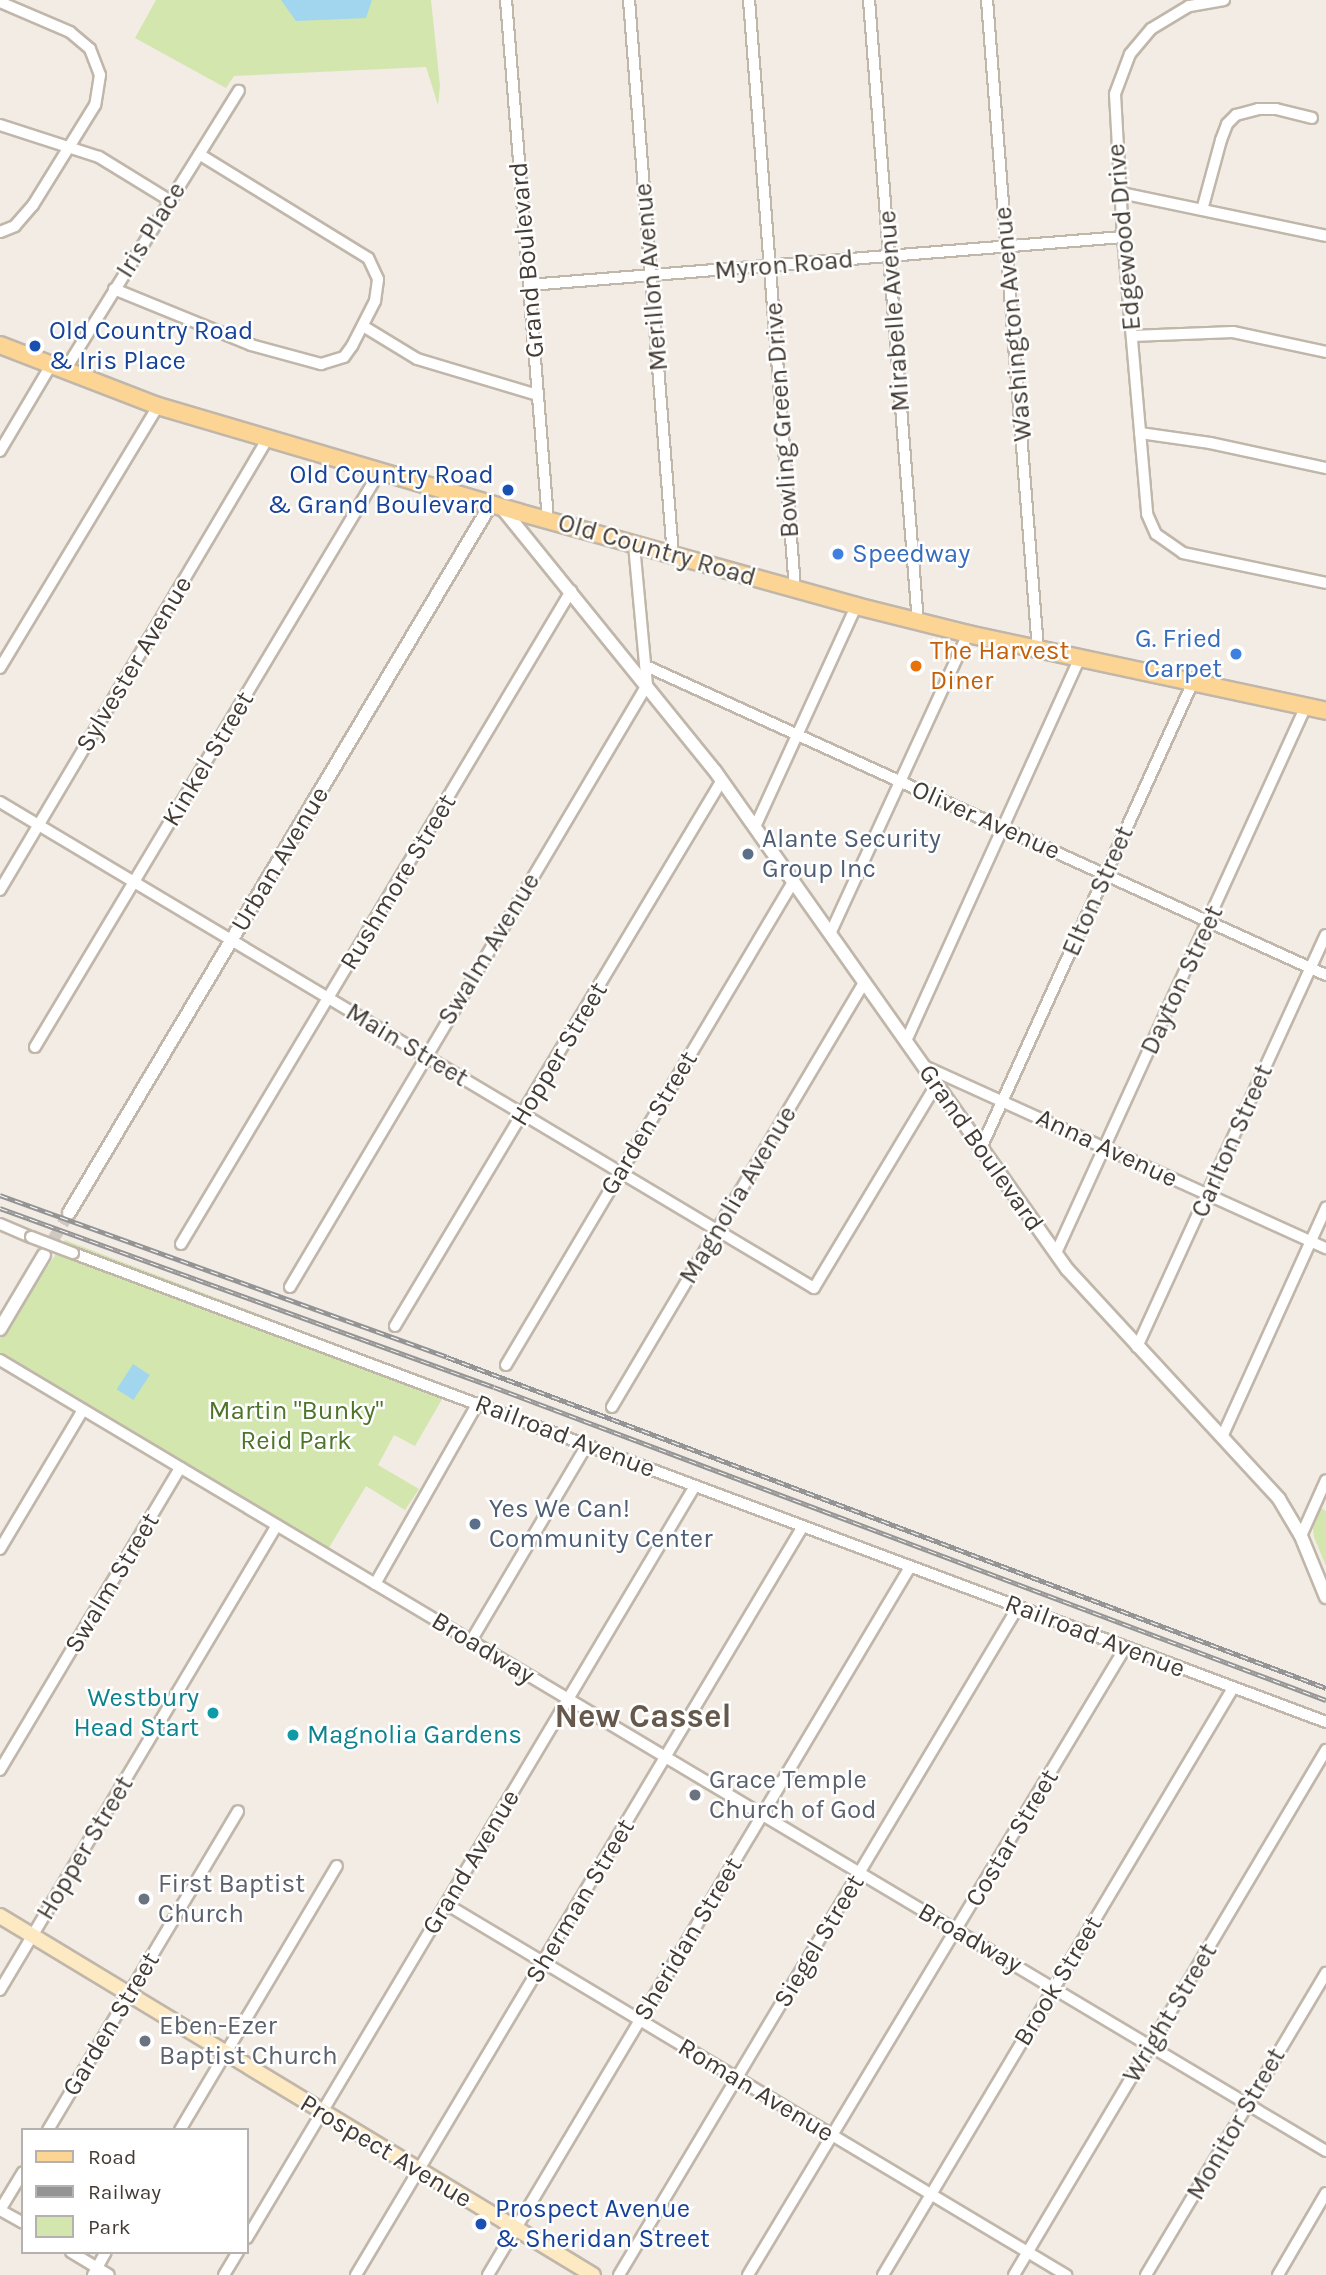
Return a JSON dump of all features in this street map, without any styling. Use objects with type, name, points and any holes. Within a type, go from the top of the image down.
[{"type":"main road","name":"Old Country Road","points":[[0,345],[158,406],[497,506],[856,606],[968,634],[1326,711]]},
{"type":"main road","name":"Prospect Avenue","points":[[0,1916],[225,2055],[593,2275]]},
{"type":"street","name":"Grand Boulevard","points":[[506,0],[548,520]]},
{"type":"street","name":"Merillon Avenue","points":[[629,0],[673,555]]},
{"type":"street","name":"Bowling Green Drive","points":[[749,0],[795,589]]},
{"type":"street","name":"Mirabelle Avenue","points":[[869,0],[918,622]]},
{"type":"street","name":"Washington Avenue","points":[[987,0],[1038,649]]},
{"type":"street","name":"Edgewood Drive","points":[[1224,0],[1205,2],[1174,12],[1151,29],[1130,54],[1115,94],[1123,237],[1147,514],[1156,534],[1183,553],[1326,583]]},
{"type":"street","points":[[0,2],[70,32],[90,49],[96,61],[99,90],[95,105],[22,220],[0,232]]},
{"type":"street","name":"Iris Place","points":[[0,451],[114,289],[239,91]]},
{"type":"street","points":[[1202,210],[1221,140],[1227,124],[1236,115],[1258,109],[1276,109],[1312,118]]},
{"type":"street","points":[[0,125],[99,157],[169,200]]},
{"type":"street","points":[[114,289],[251,345],[321,364],[344,357],[375,300],[377,279],[368,258],[199,154]]},
{"type":"street","points":[[1121,193],[1326,236]]},
{"type":"street","name":"Myron Road","points":[[529,285],[1123,237]]},
{"type":"street","points":[[363,326],[417,359],[538,394]]},
{"type":"street","points":[[1132,336],[1201,331],[1233,332],[1326,352]]},
{"type":"street","points":[[0,668],[158,406]]},
{"type":"street","points":[[1140,433],[1200,441],[1326,468]]},
{"type":"street","name":"Sylvester Avenue","points":[[0,890],[268,438]]},
{"type":"street","name":"Kinkel Street","points":[[35,1047],[380,471]]},
{"type":"street","name":"Grand Boulevard","points":[[497,506],[571,591],[722,780],[936,1085],[1086,1292],[1279,1499],[1321,1572],[1325,1593]]},
{"type":"street","name":"Urban Avenue","points":[[69,1213],[497,506]]},
{"type":"street","points":[[634,544],[647,685]]},
{"type":"street","name":"Rushmore Street","points":[[181,1244],[571,591]]},
{"type":"street","points":[[755,827],[856,606]]},
{"type":"street","points":[[830,934],[968,634]]},
{"type":"street","points":[[906,1041],[1080,658]]},
{"type":"street","name":"Oliver Avenue","points":[[646,666],[1326,975]]},
{"type":"street","name":"Elton Street","points":[[1003,1100],[1193,682]]},
{"type":"street","name":"Swalm Avenue","points":[[290,1287],[647,685]]},
{"type":"street","name":"Dayton Street","points":[[1056,1253],[1306,706]]},
{"type":"street","name":"Hopper Street","points":[[395,1326],[722,780]]},
{"type":"street","name":"Main Street","points":[[0,802],[814,1288],[936,1085]]},
{"type":"street","name":"Garden Street","points":[[506,1365],[793,882]]},
{"type":"street","name":"Carlton Street","points":[[1137,1347],[1326,935]]},
{"type":"street","name":"Magnolia Avenue","points":[[612,1407],[864,983]]},
{"type":"street","name":"Anna Avenue","points":[[922,1065],[1326,1248]]},
{"type":"street","name":"Anna Avenue","points":[[981,1148],[1003,1100]]},
{"type":"street","points":[[1222,1437],[1326,1208]]},
{"type":"street","name":"Railroad Avenue","points":[[0,1224],[1326,1723]]},
{"type":"street","points":[[0,1329],[44,1255]]},
{"type":"street","name":"Broadway","points":[[0,1360],[1326,2151]]},
{"type":"street","points":[[375,1584],[478,1404]]},
{"type":"street","points":[[0,1549],[83,1410]]},
{"type":"street","points":[[471,1641],[587,1445]]},
{"type":"street","name":"Swalm Street","points":[[0,1770],[180,1468]]},
{"type":"street","points":[[1301,1536],[1326,1480]]},
{"type":"street","name":"Grand Avenue","points":[[248,2236],[695,1486]]},
{"type":"street","name":"Hopper Street","points":[[0,1990],[277,1525]]},
{"type":"street","name":"Sherman Street","points":[[356,2275],[803,1526]]},
{"type":"street","name":"Sheridan Street","points":[[488,2275],[910,1567]]},
{"type":"street","name":"Siegel Street","points":[[619,2275],[1018,1607]]},
{"type":"street","name":"Costar Street","points":[[748,2275],[1125,1648]]},
{"type":"street","name":"Brook Street","points":[[883,2275],[1233,1688]]},
{"type":"street","name":"Wright Street","points":[[1014,2275],[1326,1750]]},
{"type":"street","name":"Garden Street","points":[[49,2128],[238,1811]]},
{"type":"street","points":[[181,2128],[337,1866]]},
{"type":"street","name":"Roman Avenue","points":[[446,1904],[1066,2275]]},
{"type":"street","name":"Monitor Street","points":[[1146,2275],[1326,1973]]},
{"type":"street","points":[[21,2175],[0,2210],[21,2222]]},
{"type":"street","points":[[1278,2275],[1326,2193]]},
{"type":"street","points":[[74,2254],[95,2271],[109,2275]]},
{"type":"street","points":[[95,2271],[105,2254]]},
{"type":"street","points":[[224,2275],[237,2254]]},
{"type":"green space","points":[[156,0],[431,0],[440,86],[438,105],[426,67],[234,76],[226,88],[135,38]]},
{"type":"green space","name":"Martin \"Bunky\" Reid Park","points":[[65,1240],[449,1387],[415,1446],[394,1435],[378,1465],[419,1489],[405,1510],[366,1486],[327,1551],[0,1355],[0,1339]]},
{"type":"green space","points":[[1321,1508],[1326,1511],[1326,1566],[1313,1528]]},
{"type":"water","points":[[281,0],[372,0],[366,18],[296,21]]},
{"type":"water","points":[[133,1364],[150,1375],[133,1400],[117,1389]]},
{"type":"tunnel","points":[[44,1255],[69,1213]]},
{"type":"railway","points":[[0,1195],[447,1357],[1326,1688]]},
{"type":"railway","points":[[0,1208],[494,1387],[1326,1700]]},
{"type":"place","name":"Old Country Road & Iris Place","points":[[35,346]]},
{"type":"place","name":"Old Country Road & Grand Boulevard","points":[[508,490]]},
{"type":"place","name":"Speedway","points":[[838,554]]},
{"type":"place","name":"G. Fried Carpet","points":[[1236,654]]},
{"type":"place","name":"The Harvest Diner","points":[[916,666]]},
{"type":"place","name":"Alante Security Group Inc","points":[[748,854]]},
{"type":"place","name":"Yes We Can! Community Center","points":[[475,1524]]},
{"type":"place","name":"Westbury Head Start","points":[[213,1713]]},
{"type":"place","name":"Magnolia Gardens","points":[[293,1735]]},
{"type":"place","name":"Grace Temple Church of God","points":[[695,1795]]},
{"type":"place","name":"First Baptist Church","points":[[144,1899]]},
{"type":"place","name":"Eben-Ezer Baptist Church","points":[[145,2041]]},
{"type":"place","name":"Prospect Avenue & Sheridan Street","points":[[481,2224]]},
{"type":"district","name":"New Cassel","points":[[643,1717]]}]
